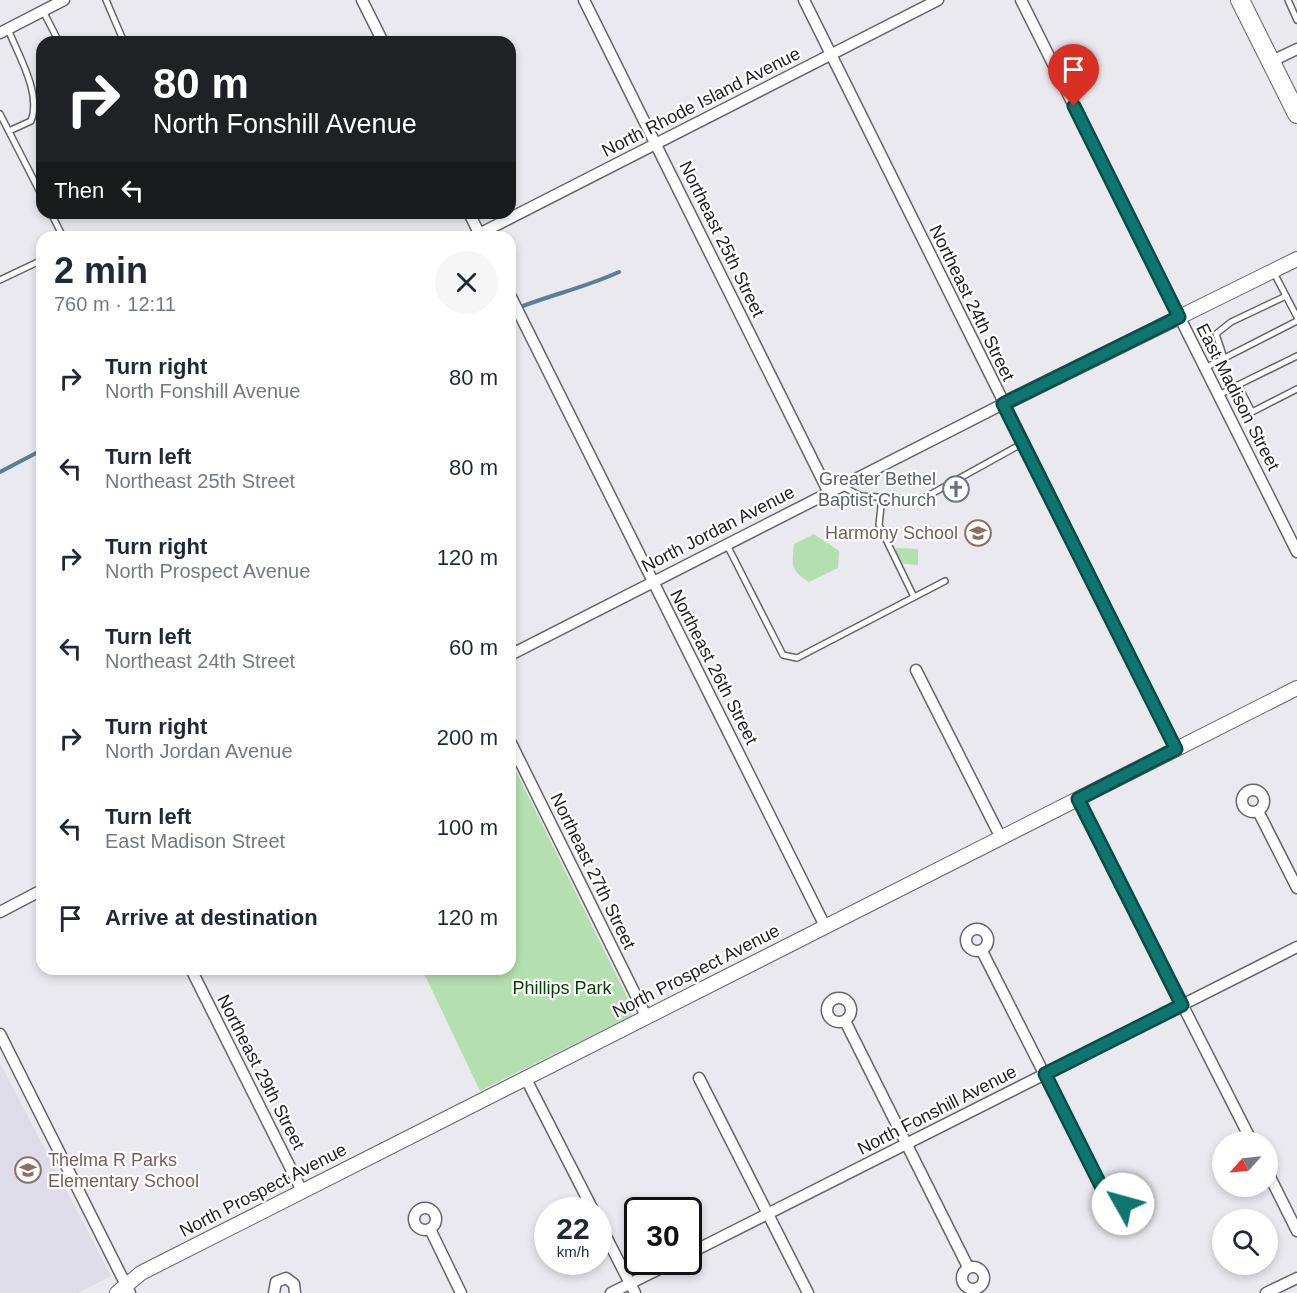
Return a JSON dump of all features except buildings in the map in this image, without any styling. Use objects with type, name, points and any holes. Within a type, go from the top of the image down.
[{"type":"main road","points":[[1240,0],[1297,114]]},
{"type":"street","points":[[4,31],[64,0]]},
{"type":"street","points":[[362,0],[381,36]]},
{"type":"street","name":"Northeast 25th Street","points":[[584,0],[829,493]]},
{"type":"street","name":"Northeast 24th Street","points":[[804,0],[1176,749]]},
{"type":"street","name":"North Rhode Island Avenue","points":[[516,216],[656,142],[938,0]]},
{"type":"street","name":"East Madison Street","points":[[1022,0],[1297,552]]},
{"type":"street","points":[[1270,62],[1297,49]]},
{"type":"street","name":"North Rhode Island Avenue","points":[[488,231],[510,219]]},
{"type":"street","name":"North Jordan Avenue","points":[[516,652],[1003,404],[1297,259]]},
{"type":"street","name":"Northeast 26th Street","points":[[516,307],[825,926]]},
{"type":"street","points":[[916,670],[1001,838]]},
{"type":"street","name":"North Prospect Avenue","points":[[124,1290],[141,1273],[1297,688]]},
{"type":"street","name":"Northeast 27th Street","points":[[516,753],[646,1016]]},
{"type":"street","points":[[1078,799],[1246,1131]]},
{"type":"street","points":[[1258,811],[1297,888]]},
{"type":"street","points":[[0,912],[36,893]]},
{"type":"street","name":"North Fonshill Avenue","points":[[702,1247],[1297,947]]},
{"type":"street","points":[[982,951],[1107,1198]]},
{"type":"street","name":"Northeast 29th Street","points":[[194,975],[302,1191]]},
{"type":"street","points":[[844,1021],[968,1267]]},
{"type":"street","points":[[0,1034],[124,1290]]},
{"type":"street","points":[[525,1077],[586,1197]]},
{"type":"street","points":[[699,1078],[808,1293]]},
{"type":"street","points":[[1278,1193],[1297,1231]]},
{"type":"street","points":[[430,1229],[461,1293]]},
{"type":"street","points":[[612,1248],[633,1288]]},
{"type":"street","points":[[610,1293],[633,1288],[653,1275]]},
{"type":"street","points":[[274,1293],[276,1282],[286,1278],[294,1284],[295,1293]]},
{"type":"street","points":[[1266,1293],[1297,1278]]},
{"type":"lane","points":[[106,0],[121,36]]},
{"type":"lane","points":[[1288,0],[1297,20]]},
{"type":"lane","points":[[43,10],[56,36]]},
{"type":"lane","points":[[4,31],[20,58],[30,82],[34,110],[31,121],[9,131]]},
{"type":"lane","points":[[0,114],[36,184]]},
{"type":"lane","points":[[0,280],[36,263]]},
{"type":"lane","points":[[1205,368],[1297,319],[1273,271]]},
{"type":"lane","points":[[1224,358],[1216,334],[1232,322],[1286,296]]},
{"type":"lane","points":[[1219,395],[1297,356]]},
{"type":"lane","points":[[1238,385],[1252,412],[1297,389]]},
{"type":"lane","points":[[842,486],[861,496],[924,498],[1023,443]]},
{"type":"lane","points":[[882,497],[879,525],[914,597]]},
{"type":"lane","points":[[727,545],[783,655],[797,658],[945,581]]},
{"type":"shaded area","name":"Thelma R Parks Elementary School","points":[[0,1063],[111,1276],[78,1293],[0,1293]]},
{"type":"green space","points":[[814,534],[839,551],[838,568],[809,582],[795,570],[794,544]]},
{"type":"green space","points":[[896,548],[918,549],[918,565],[896,563]]},
{"type":"green space","name":"Phillips Park","points":[[516,771],[634,1011],[631,1016],[480,1091],[425,975],[516,975]]},
{"type":"waterway","points":[[516,309],[619,272]]},
{"type":"waterway","points":[[0,472],[36,453]]},
{"type":"place","name":"Greater Bethel Baptist Church","points":[[956,489]]},
{"type":"place","name":"Harmony School","points":[[978,533]]},
{"type":"place","name":"Thelma R Parks Elementary School","points":[[28,1170]]},
{"type":"route","points":[[1074,106],[1179,317],[1003,404],[1176,749],[1078,799],[1182,1005],[1045,1074],[1107,1198],[1118,1198],[1123,1204]]}]
